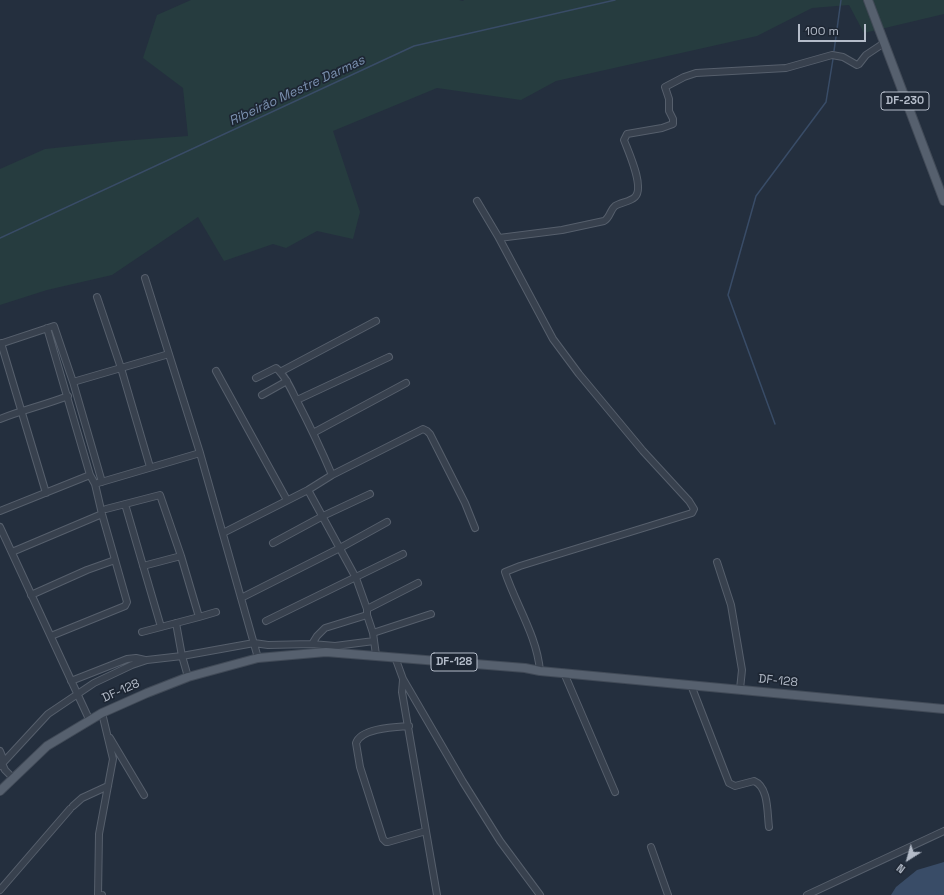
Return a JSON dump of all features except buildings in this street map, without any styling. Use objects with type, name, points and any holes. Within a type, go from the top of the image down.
[{"type":"main road","name":"DF-230","points":[[868,0],[944,201]]},
{"type":"main road","name":"DF-128","points":[[0,791],[47,746],[102,712],[188,677],[258,658],[326,652],[525,668],[540,671],[944,709]]},
{"type":"street","points":[[499,238],[562,230],[604,221],[616,205],[634,198],[637,195],[638,188],[637,177],[624,137],[627,134],[662,128],[673,124],[673,119],[668,109],[669,98],[665,87],[684,77],[696,73],[786,68],[832,55],[843,57],[857,65],[866,55],[884,43]]},
{"type":"street","points":[[477,201],[554,339],[584,380],[643,451],[689,501],[694,510],[692,513],[520,566],[505,572],[532,639],[538,658],[540,671]]},
{"type":"street","points":[[145,278],[200,453],[258,658]]},
{"type":"street","points":[[97,297],[121,368],[150,467]]},
{"type":"street","points":[[280,372],[376,321]]},
{"type":"street","points":[[46,493],[1,343],[54,326],[72,382],[98,483],[102,514],[127,605],[51,636]]},
{"type":"street","points":[[48,328],[90,475],[98,483]]},
{"type":"street","points":[[72,382],[169,354]]},
{"type":"street","points":[[296,400],[389,357]]},
{"type":"street","points":[[256,378],[276,368],[280,372],[287,381],[314,433],[332,475]]},
{"type":"street","points":[[216,371],[287,500]]},
{"type":"street","points":[[262,395],[287,381]]},
{"type":"street","points":[[314,433],[406,383]]},
{"type":"street","points":[[0,419],[22,410],[47,405],[68,396]]},
{"type":"street","points":[[223,533],[423,429],[430,434],[465,503],[475,528]]},
{"type":"street","points":[[98,483],[200,453]]},
{"type":"street","points":[[0,511],[90,475]]},
{"type":"street","points":[[308,490],[356,578],[373,633],[376,655]]},
{"type":"street","points":[[273,543],[323,516],[370,494]]},
{"type":"street","points":[[106,509],[160,495],[200,617]]},
{"type":"street","points":[[125,504],[161,627]]},
{"type":"street","points":[[12,552],[102,514]]},
{"type":"street","points":[[241,598],[340,548],[387,522]]},
{"type":"street","points":[[0,527],[72,680],[89,720]]},
{"type":"street","points":[[266,622],[403,554]]},
{"type":"street","points":[[143,566],[181,556]]},
{"type":"street","points":[[31,595],[87,570],[115,560]]},
{"type":"street","points":[[717,562],[731,605],[742,670],[740,689]]},
{"type":"street","points":[[312,644],[325,628],[367,612],[418,584]]},
{"type":"street","points":[[142,632],[216,612]]},
{"type":"street","points":[[373,633],[431,614]]},
{"type":"street","points":[[176,623],[182,656],[188,677]]},
{"type":"street","points":[[2,762],[48,714],[100,680],[132,665],[147,660],[182,656],[254,643],[268,645],[312,644],[335,646],[374,641]]},
{"type":"street","points":[[395,657],[402,679],[475,802],[500,841],[540,895]]},
{"type":"street","points":[[72,680],[127,659],[136,658],[147,660]]},
{"type":"street","points":[[564,673],[615,792]]},
{"type":"street","points":[[402,679],[402,692],[437,895]]},
{"type":"street","points":[[691,685],[729,783],[735,786],[754,782],[762,786],[766,798],[769,827]]},
{"type":"street","points":[[102,712],[113,759],[99,834],[98,894],[102,895]]},
{"type":"street","points":[[409,726],[386,728],[360,736],[356,743],[360,767],[383,839],[388,842],[426,831]]},
{"type":"street","points":[[106,731],[144,795]]},
{"type":"street","points":[[0,751],[2,762],[6,770],[13,778]]},
{"type":"street","points":[[0,890],[71,808],[82,798],[108,786]]},
{"type":"street","points":[[807,895],[944,831]]},
{"type":"street","points":[[651,847],[668,895]]},
{"type":"green space","points":[[191,0],[944,0],[944,14],[864,33],[849,5],[812,8],[757,36],[556,81],[521,100],[437,88],[333,131],[360,212],[353,239],[317,231],[286,248],[273,244],[224,261],[198,217],[112,275],[47,290],[0,305],[0,169],[45,149],[188,136],[183,88],[143,58],[157,15]]},
{"type":"water","points":[[944,862],[944,895],[891,895],[896,887],[917,870]]},
{"type":"waterway","name":"Ribeirão Mestre Darmas","points":[[0,238],[414,46],[615,0]]},
{"type":"waterway","points":[[834,51],[841,0]]},
{"type":"waterway","points":[[775,424],[728,295],[756,196],[826,102],[833,59]]}]
